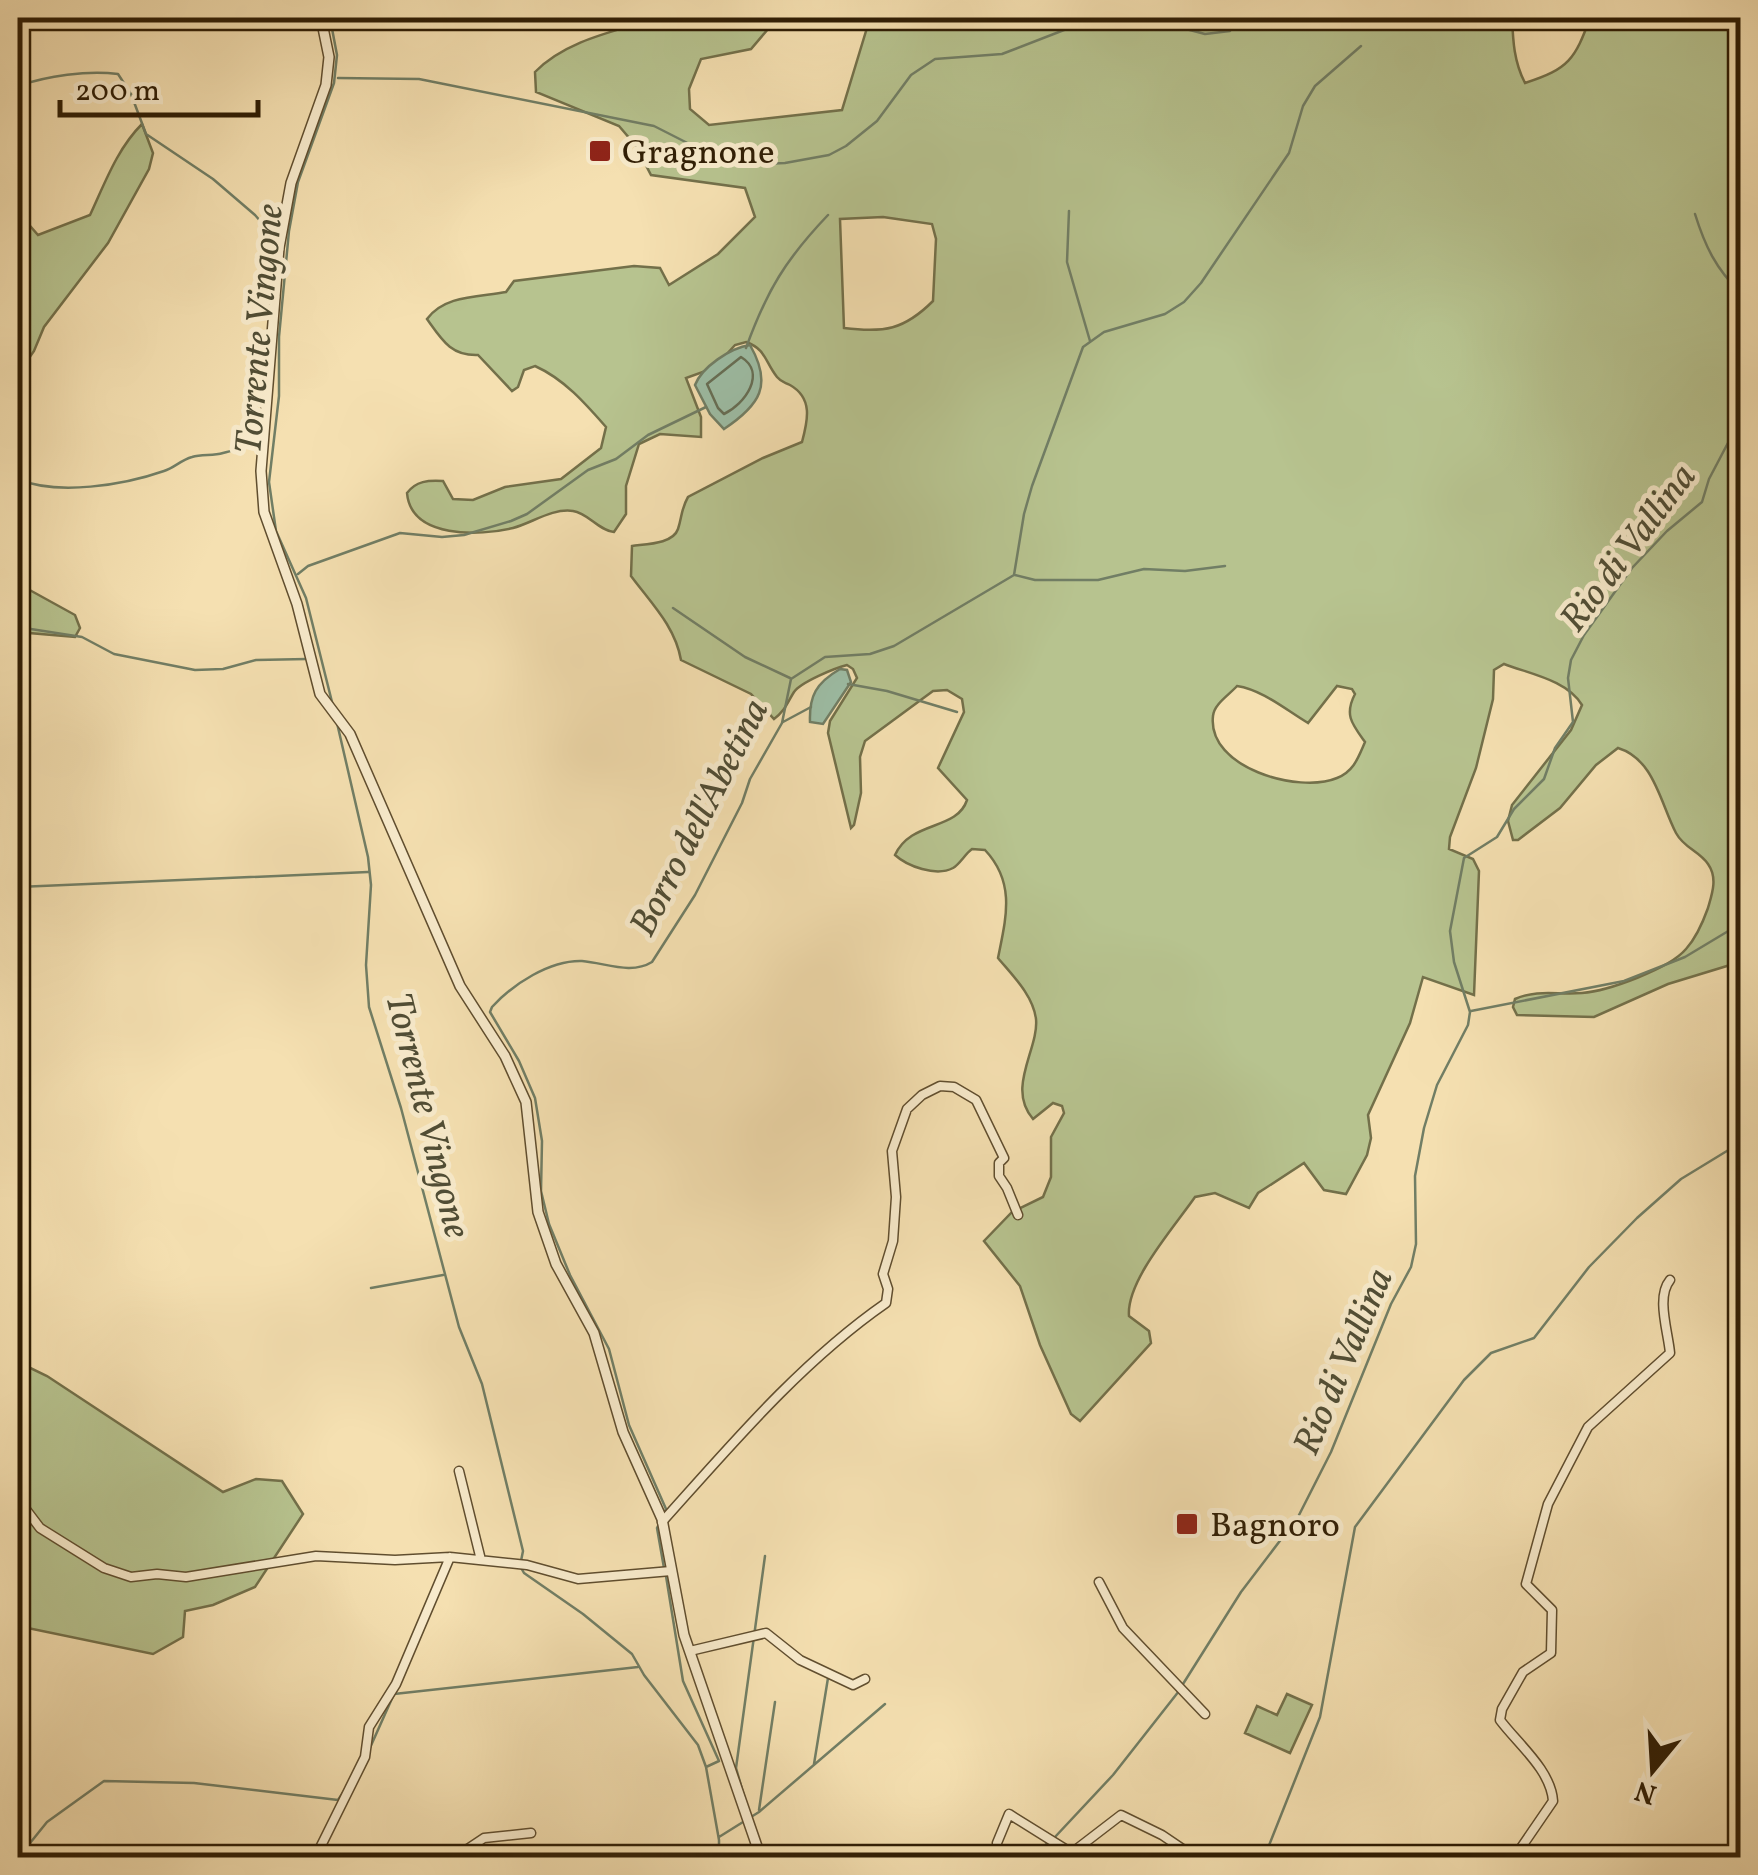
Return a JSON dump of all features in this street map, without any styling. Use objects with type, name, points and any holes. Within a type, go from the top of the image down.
[{"type":"street","points":[[321,18],[328,57],[326,85],[291,183],[280,242],[261,471],[264,512],[297,604],[320,694],[350,734],[460,986],[505,1056],[526,1102],[538,1212],[556,1264],[594,1332],[623,1432],[662,1522],[684,1636],[761,1858]]},
{"type":"street","points":[[662,1522],[774,1401],[860,1321],[886,1303],[888,1289],[883,1274],[893,1242],[896,1197],[892,1151],[907,1110],[922,1095],[940,1086],[954,1087],[976,1100],[1004,1158],[998,1176],[1018,1215]]},
{"type":"street","points":[[1514,1858],[1553,1800],[1521,1743],[1500,1720],[1523,1672],[1552,1653],[1552,1610],[1526,1584],[1548,1504],[1588,1427],[1670,1354],[1667,1316],[1662,1304],[1664,1288],[1670,1280]]},
{"type":"street","points":[[459,1471],[481,1560]]},
{"type":"street","points":[[18,1500],[40,1528],[104,1568],[131,1577],[157,1574],[186,1578],[316,1556],[395,1560],[450,1556],[527,1565],[578,1580],[672,1571]]},
{"type":"street","points":[[315,1858],[364,1756],[369,1726],[396,1684],[450,1556]]},
{"type":"street","points":[[1099,1582],[1123,1628],[1205,1714]]},
{"type":"street","points":[[690,1651],[766,1633],[800,1660],[854,1685],[866,1678]]},
{"type":"street","points":[[999,1858],[997,1842],[1009,1814],[1068,1855],[1121,1815],[1162,1835],[1196,1858]]},
{"type":"street","points":[[454,1858],[484,1838],[532,1833]]},
{"type":"shaded area","points":[[657,18],[749,18],[768,29],[751,49],[701,59],[689,89],[690,109],[709,125],[842,110],[870,18],[1512,18],[1516,59],[1525,83],[1552,73],[1568,61],[1590,18],[1740,18],[1740,962],[1668,984],[1594,1017],[1517,1015],[1515,999],[1607,988],[1678,957],[1701,924],[1713,880],[1708,864],[1676,833],[1648,772],[1618,748],[1596,765],[1560,808],[1513,840],[1508,821],[1512,805],[1571,730],[1582,705],[1567,689],[1547,679],[1504,664],[1494,670],[1493,699],[1476,768],[1449,849],[1473,859],[1479,871],[1474,995],[1423,977],[1410,1023],[1368,1115],[1371,1138],[1367,1155],[1346,1194],[1324,1190],[1304,1163],[1258,1193],[1249,1208],[1215,1193],[1195,1197],[1153,1254],[1130,1302],[1129,1316],[1149,1331],[1151,1343],[1080,1421],[1071,1414],[1040,1345],[1020,1286],[984,1241],[1012,1212],[1043,1197],[1051,1177],[1051,1137],[1064,1113],[1062,1106],[1053,1103],[1033,1119],[1022,1095],[1036,1019],[1026,994],[998,958],[1006,901],[1001,875],[985,850],[972,849],[953,868],[938,871],[914,866],[895,855],[912,836],[954,817],[967,800],[938,768],[964,712],[962,699],[947,690],[933,691],[865,741],[860,757],[861,793],[851,828],[828,733],[830,721],[857,678],[853,669],[847,665],[804,684],[774,719],[751,694],[681,660],[668,626],[631,576],[632,546],[671,538],[678,529],[688,497],[802,442],[807,418],[802,396],[778,379],[761,352],[746,342],[735,345],[714,368],[686,378],[701,417],[701,437],[660,434],[639,444],[626,486],[626,514],[614,532],[578,512],[565,511],[499,531],[449,531],[421,519],[411,508],[407,493],[427,481],[443,481],[453,499],[473,500],[505,487],[561,479],[601,448],[606,427],[565,385],[535,366],[524,370],[518,387],[512,391],[478,355],[454,350],[443,340],[427,319],[434,311],[463,298],[506,292],[514,281],[634,266],[660,268],[669,285],[718,254],[755,217],[745,188],[651,175],[636,146],[619,126],[536,92],[535,72],[561,52]],"holes":[[[883,217],[932,224],[936,239],[933,301],[903,324],[871,330],[844,328],[840,219]],[[1237,686],[1265,696],[1308,723],[1337,686],[1352,689],[1355,694],[1351,719],[1365,742],[1355,763],[1348,772],[1321,782],[1279,779],[1240,763],[1215,734],[1213,716]]]},
{"type":"shaded area","points":[[142,124],[153,153],[149,169],[108,243],[44,327],[18,374],[18,212],[38,235],[90,215],[119,155]]},
{"type":"shaded area","points":[[26,588],[75,615],[80,628],[75,637],[18,632],[18,589]]},
{"type":"shaded area","points":[[18,1362],[47,1376],[223,1492],[256,1479],[282,1481],[303,1514],[255,1587],[213,1605],[185,1611],[183,1637],[153,1654],[18,1626]]},
{"type":"shaded area","points":[[1287,1694],[1312,1705],[1290,1753],[1245,1733],[1257,1706],[1277,1715]]},
{"type":"water","points":[[750,345],[761,372],[759,393],[746,411],[724,429],[710,414],[695,385],[718,359]]},
{"type":"water","points":[[840,669],[847,670],[851,682],[823,724],[810,722],[816,691]]},
{"type":"waterway","name":"Torrente Vingone","points":[[330,18],[337,55],[334,83],[298,182],[289,231],[279,337],[279,396],[269,482],[276,531],[306,598],[333,706]]},
{"type":"waterway","points":[[338,78],[419,79],[654,126],[713,156],[763,164],[785,163],[829,155],[846,146],[877,121],[911,75],[935,59],[1002,54],[1095,18]]},
{"type":"waterway","points":[[1144,18],[1205,34],[1230,31]]},
{"type":"waterway","name":"Borro dell'Abetina","points":[[664,1515],[666,1509],[629,1425],[609,1349],[570,1275],[549,1224],[541,1191],[542,1141],[535,1098],[490,1012],[492,1007],[521,982],[557,965],[582,961],[636,968],[652,962],[695,895],[742,803],[750,779],[782,723],[791,679],[825,657],[870,654],[894,646],[1014,575],[1032,486],[1083,347],[1104,332],[1165,314],[1184,302],[1289,153],[1303,106],[1315,86],[1361,46]]},
{"type":"waterway","points":[[18,86],[67,75],[118,74],[131,94],[146,134],[213,179],[275,238]]},
{"type":"waterway","points":[[1069,211],[1067,262],[1090,341]]},
{"type":"waterway","points":[[1695,214],[1712,256],[1740,292]]},
{"type":"waterway","points":[[746,348],[779,276],[828,215]]},
{"type":"waterway","points":[[298,574],[308,566],[400,533],[464,535],[511,521],[588,470],[616,459],[648,435],[706,407]]},
{"type":"waterway","name":"Rio di Vallina","points":[[1183,1684],[1241,1592],[1298,1517],[1331,1452],[1391,1304],[1411,1267],[1416,1244],[1415,1176],[1424,1128],[1437,1085],[1468,1025],[1470,1012],[1454,962],[1450,931],[1464,858],[1497,837],[1514,809],[1544,779],[1555,748],[1573,722],[1568,678],[1571,660],[1584,635],[1632,568],[1702,502],[1709,479],[1740,420]]},
{"type":"waterway","points":[[18,479],[52,487],[111,484],[164,471],[192,457],[260,443]]},
{"type":"waterway","points":[[1015,575],[1035,580],[1098,580],[1144,569],[1185,571],[1225,566]]},
{"type":"waterway","points":[[673,608],[745,657],[790,678]]},
{"type":"waterway","points":[[18,627],[82,637],[114,654],[195,670],[223,669],[256,660],[307,659]]},
{"type":"waterway","points":[[848,684],[957,712]]},
{"type":"waterway","points":[[783,722],[811,707]]},
{"type":"waterway","name":"Torrente Vingone","points":[[337,723],[368,857],[369,1007],[401,1108],[459,1327],[482,1384],[523,1551],[520,1566],[524,1573],[632,1654],[698,1745],[706,1767],[719,1858]]},
{"type":"waterway","points":[[18,887],[368,872]]},
{"type":"waterway","points":[[1471,1011],[1624,981],[1685,957],[1740,924]]},
{"type":"waterway","points":[[1264,1858],[1320,1717],[1355,1527],[1464,1380],[1491,1353],[1534,1338],[1589,1267],[1637,1218],[1681,1179],[1740,1143]]},
{"type":"waterway","points":[[371,1288],[443,1275]]},
{"type":"waterway","name":"Borro dell'Abetina","points":[[660,1522],[657,1528],[664,1568]]},
{"type":"waterway","points":[[744,1796],[736,1768],[765,1556]]},
{"type":"waterway","name":"Borro dell'Abetina","points":[[666,1576],[683,1681],[719,1761],[706,1767]]},
{"type":"waterway","points":[[369,1750],[394,1694],[638,1667]]},
{"type":"waterway","points":[[814,1764],[828,1678]]},
{"type":"waterway","name":"Rio di Vallina","points":[[1055,1837],[1113,1775],[1179,1691]]},
{"type":"waterway","points":[[759,1810],[775,1702]]},
{"type":"waterway","points":[[719,1837],[759,1812],[885,1704]]},
{"type":"waterway","points":[[18,1858],[47,1822],[104,1781],[194,1783],[338,1800],[344,1791]]},
{"type":"waterway","name":"Rio di Vallina","points":[[1034,1858],[1048,1842]]},
{"type":"place","name":"Gragnone","points":[[600,151]]},
{"type":"place","name":"Bagnoro","points":[[1187,1524]]}]
